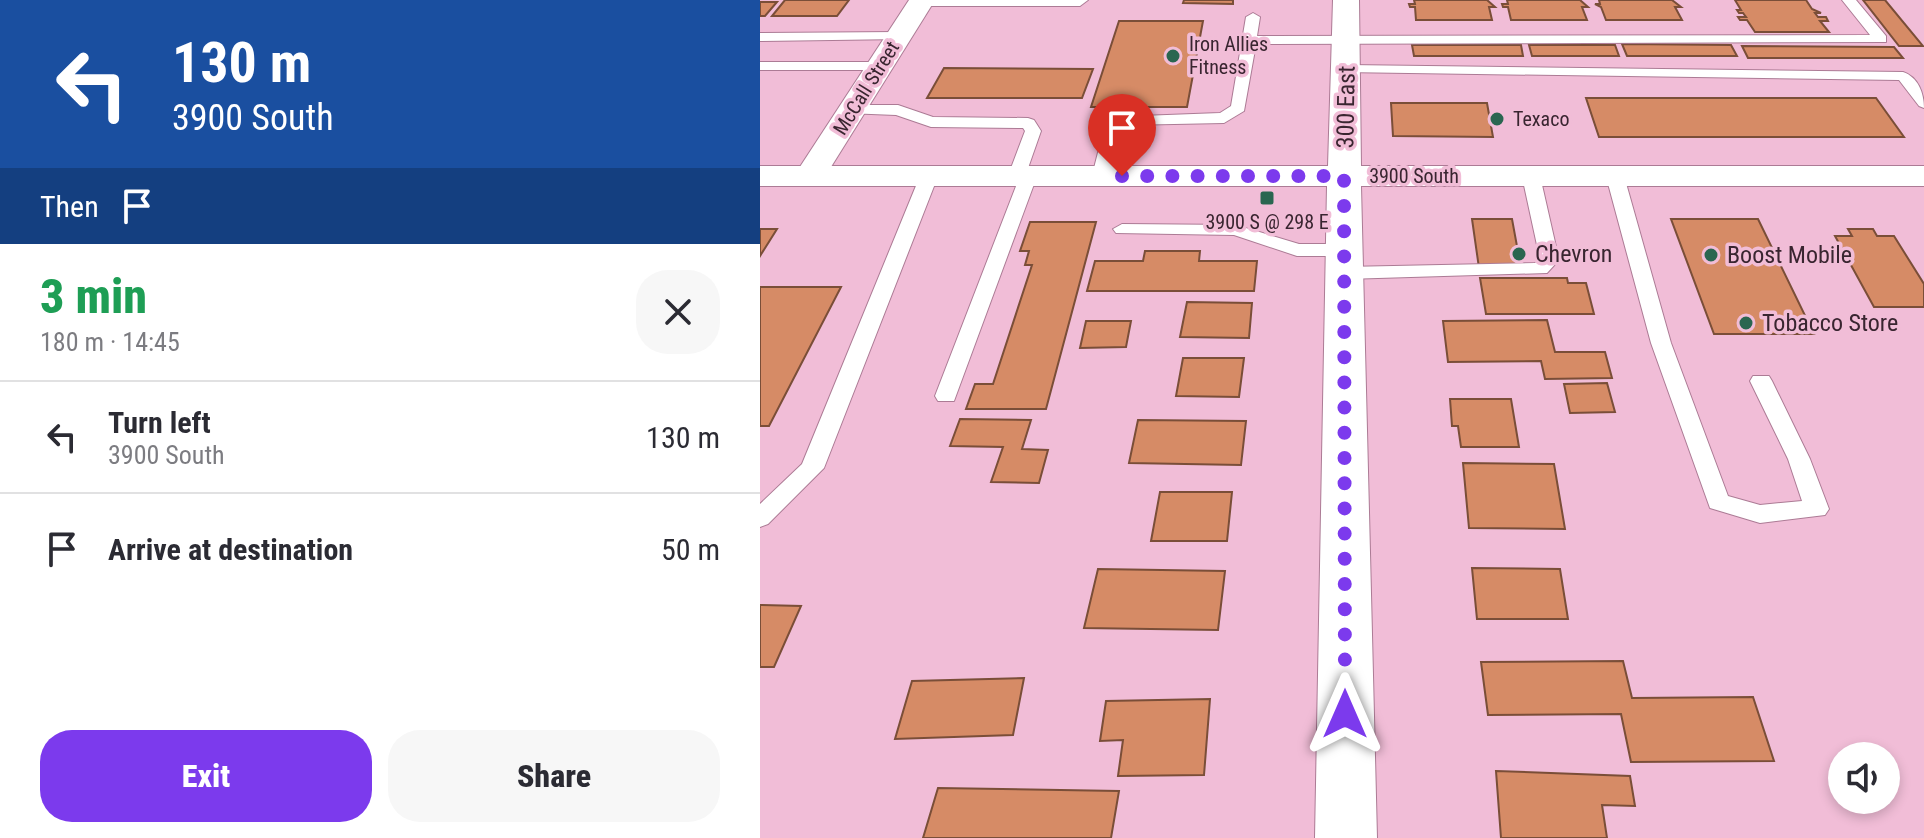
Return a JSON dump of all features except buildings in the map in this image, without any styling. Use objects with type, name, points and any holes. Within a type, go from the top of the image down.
[{"type":"main road","name":"300 East","points":[[1346,0],[1346,838]]},
{"type":"main road","name":"3900 South","points":[[760,176],[1924,176]]},
{"type":"street","name":"McCall Street","points":[[810,176],[921,1]]},
{"type":"lane","points":[[921,1],[1081,0]]},
{"type":"lane","points":[[1346,54],[1881,39],[1849,0]]},
{"type":"lane","points":[[1101,176],[1113,125],[1120,120],[1224,118],[1233,115],[1238,108],[1253,17]]},
{"type":"lane","points":[[760,37],[898,36]]},
{"type":"lane","points":[[1249,40],[1346,54],[1903,76],[1924,103]]},
{"type":"lane","points":[[760,66],[879,66]]},
{"type":"lane","points":[[852,110],[898,110],[931,122],[1028,123],[1033,131],[1023,176],[946,396]]},
{"type":"lane","points":[[760,518],[812,468],[929,176]]},
{"type":"lane","points":[[1122,229],[1236,230],[1345,262],[1540,269],[1550,260],[1531,176]]},
{"type":"lane","points":[[1615,176],[1661,343],[1718,502],[1760,514],[1817,509],[1799,459],[1761,381]]},
{"type":"place","name":"Iron Allies Fitness","points":[[1173,56]]},
{"type":"place","name":"Texaco","points":[[1497,119]]},
{"type":"place","name":"3900 S @ 298 E","points":[[1267,198]]},
{"type":"place","name":"Chevron","points":[[1519,254]]},
{"type":"place","name":"Boost Mobile","points":[[1711,255]]},
{"type":"place","name":"Tobacco Store","points":[[1746,323]]},
{"type":"route","points":[[1122,176],[1344,176],[1345,714]]}]
